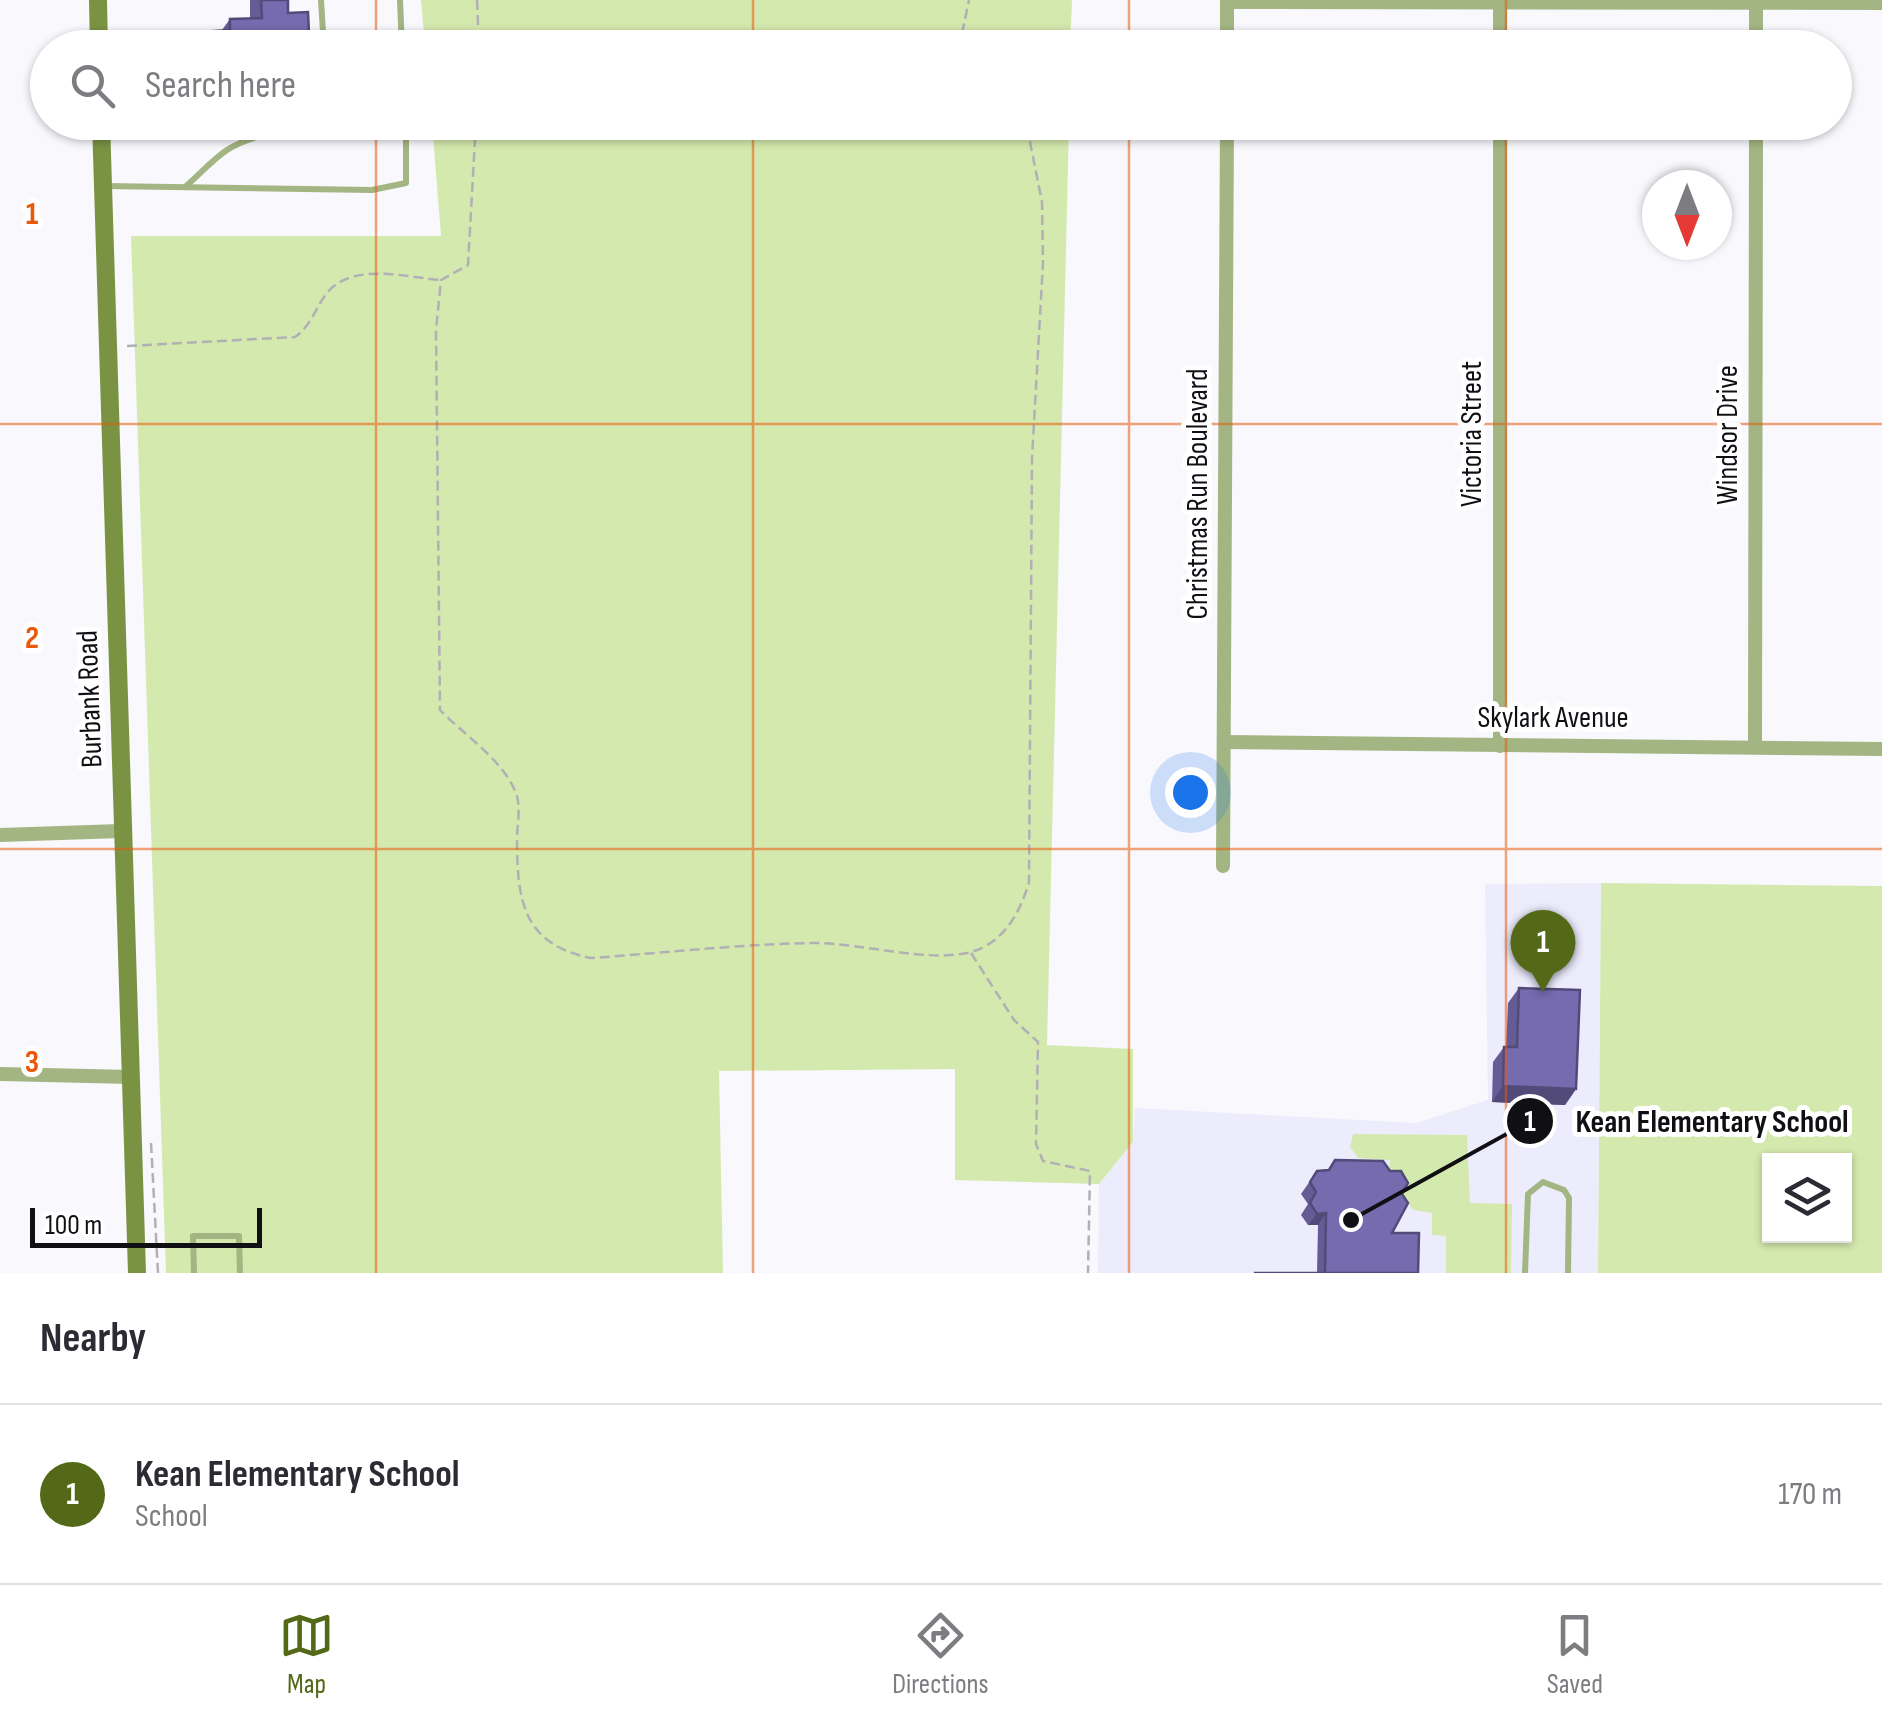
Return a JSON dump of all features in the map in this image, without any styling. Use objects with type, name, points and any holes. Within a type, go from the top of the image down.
[{"type":"main road","points":[[98,0],[99,30]]},
{"type":"main road","name":"Burbank Road","points":[[102,140],[137,1273]]},
{"type":"street","points":[[1227,30],[1227,1],[1756,6],[1882,3]]},
{"type":"street","points":[[1500,3],[1500,30]]},
{"type":"street","points":[[1756,6],[1756,30]]},
{"type":"street","name":"Christmas Run Boulevard","points":[[1223,866],[1227,140]]},
{"type":"street","name":"Victoria Street","points":[[1500,140],[1500,746]]},
{"type":"street","name":"Windsor Drive","points":[[1755,747],[1756,140]]},
{"type":"street","name":"Skylark Avenue","points":[[1224,742],[1882,750]]},
{"type":"street","points":[[0,835],[121,830]]},
{"type":"street","points":[[0,1074],[132,1077]]},
{"type":"lane","points":[[321,0],[323,30]]},
{"type":"lane","points":[[400,0],[402,30]]},
{"type":"lane","points":[[184,187],[228,150],[251,140]]},
{"type":"lane","points":[[103,186],[372,190],[406,183],[406,140]]},
{"type":"lane","points":[[1525,1273],[1528,1194],[1543,1182],[1564,1190],[1569,1198],[1568,1273]]},
{"type":"lane","points":[[194,1273],[193,1236],[238,1236],[240,1273]]},
{"type":"path","points":[[477,0],[478,30]]},
{"type":"path","points":[[963,30],[969,0]]},
{"type":"path","points":[[124,346],[296,337],[312,320],[328,291],[345,278],[368,274],[441,280],[468,264],[475,140]]},
{"type":"path","points":[[441,280],[436,330],[440,710],[506,775],[518,798],[518,896],[526,916],[541,934],[572,954],[591,958],[812,943],[942,955],[970,952],[998,937],[1020,914],[1029,882],[1032,458],[1042,202],[1028,140]]},
{"type":"path","points":[[970,952],[1014,1020],[1038,1042],[1036,1144],[1043,1161],[1090,1171],[1088,1273]]},
{"type":"shaded area","points":[[1601,883],[1598,1273],[1098,1273],[1099,1184],[1133,1142],[1135,1108],[1416,1123],[1488,1100],[1485,884]]},
{"type":"green space","points":[[421,0],[1072,0],[1071,30],[424,30]]},
{"type":"green space","points":[[433,140],[1069,140],[1047,1045],[1133,1049],[1133,1142],[1099,1184],[955,1180],[955,1069],[719,1071],[723,1273],[166,1273],[131,236],[441,236]]},
{"type":"green space","points":[[1601,883],[1882,886],[1882,1273],[1598,1273]]},
{"type":"green space","points":[[1353,1134],[1467,1135],[1470,1203],[1512,1204],[1511,1273],[1446,1273],[1446,1236],[1432,1235],[1432,1213],[1413,1210],[1389,1170],[1390,1160],[1358,1158],[1350,1147]]},
{"type":"building","points":[[261,0],[288,0],[288,13],[308,12],[309,30],[230,30],[230,19],[262,18]]},
{"type":"building","points":[[1519,988],[1580,990],[1576,1089],[1503,1086],[1504,1047],[1517,1047]]},
{"type":"building","points":[[1335,1160],[1383,1161],[1390,1171],[1401,1171],[1408,1183],[1402,1194],[1408,1203],[1392,1233],[1419,1233],[1418,1273],[1325,1273],[1326,1213],[1317,1214],[1310,1203],[1316,1192],[1310,1182],[1317,1171],[1329,1170]]},
{"type":"place","name":"Kean Elementary School","points":[[1543,992]]},
{"type":"place","name":"Kean Elementary School","points":[[1351,1220]]}]
